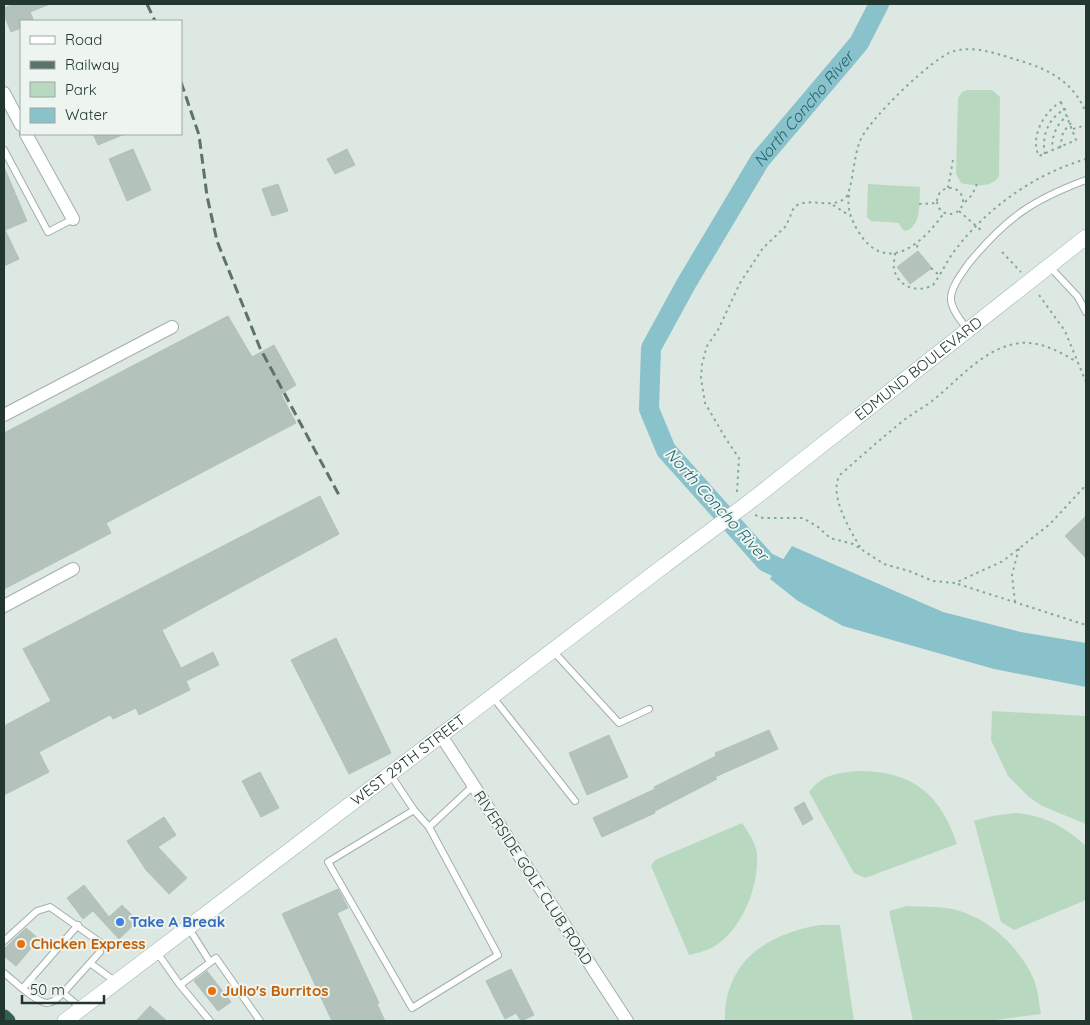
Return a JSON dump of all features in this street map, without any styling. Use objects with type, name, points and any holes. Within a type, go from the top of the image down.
[{"type":"highway","points":[[4,1017],[8,1021]]},
{"type":"main road","name":"EDMUND BOULEVARD","points":[[752,507],[968,330],[1086,237]]},
{"type":"main road","name":"WEST 29TH STREET","points":[[65,1021],[440,734],[665,565],[752,507]]},
{"type":"street","points":[[4,94],[20,123]]},
{"type":"street","points":[[27,135],[73,219]]},
{"type":"street","points":[[4,415],[172,327]]},
{"type":"street","points":[[4,606],[73,569]]},
{"type":"street","name":"RIVERSIDE GOLF CLUB ROAD","points":[[440,734],[627,1021]]},
{"type":"lane","points":[[4,150],[48,232],[73,219]]},
{"type":"lane","points":[[968,330],[951,302],[952,291],[965,269],[992,235],[1019,212],[1049,194],[1086,180]]},
{"type":"lane","points":[[1050,266],[1078,297],[1086,312]]},
{"type":"lane","points":[[552,650],[619,723],[649,709]]},
{"type":"lane","points":[[492,696],[575,801]]},
{"type":"lane","points":[[389,773],[414,810],[429,827],[498,955],[412,1008],[328,862],[414,810]]},
{"type":"lane","points":[[429,827],[473,786]]},
{"type":"lane","points":[[4,942],[37,911],[44,907],[50,907],[101,943],[100,952],[63,993],[48,1003],[40,1001],[4,973]]},
{"type":"lane","points":[[24,988],[78,925]]},
{"type":"lane","points":[[188,927],[210,962]]},
{"type":"lane","points":[[156,952],[210,1021]]},
{"type":"lane","points":[[180,984],[216,958],[260,1021]]},
{"type":"lane","points":[[90,963],[116,982]]},
{"type":"lane","points":[[63,993],[81,1009]]},
{"type":"path","points":[[850,216],[849,190],[856,151],[867,127],[904,90],[946,54],[972,49],[991,52],[1048,71],[1071,87],[1086,113]]},
{"type":"path","points":[[1063,102],[1068,116],[1076,140],[1060,149],[1040,156],[1038,154],[1039,132],[1050,108],[1063,102]]},
{"type":"path","points":[[1045,154],[1046,134],[1053,116],[1066,109]]},
{"type":"path","points":[[1053,116],[1060,122]]},
{"type":"path","points":[[1053,151],[1052,142],[1055,131],[1060,122],[1068,116]]},
{"type":"path","points":[[1043,120],[1050,123]]},
{"type":"path","points":[[1060,149],[1063,134],[1071,123]]},
{"type":"path","points":[[1073,129],[1086,125]]},
{"type":"path","points":[[1055,131],[1063,134]]},
{"type":"path","points":[[1039,132],[1046,134]]},
{"type":"path","points":[[1045,141],[1052,142]]},
{"type":"path","points":[[948,188],[953,160]]},
{"type":"path","points":[[895,253],[894,272],[899,280],[908,287],[918,289],[929,287],[933,285],[955,250],[994,209],[1032,182],[1053,171],[1086,160]]},
{"type":"path","points":[[964,204],[960,192],[948,188],[940,192],[937,203],[939,209],[944,213],[951,214],[959,211],[972,195],[977,184]]},
{"type":"path","points":[[831,204],[843,200],[849,190]]},
{"type":"path","points":[[737,492],[739,458],[705,403],[701,378],[704,356],[740,283],[763,248],[786,226],[794,208],[805,203],[818,202],[839,207],[850,216],[860,234],[869,244],[881,253],[895,253],[917,244],[926,237],[944,213]]},
{"type":"path","points":[[919,204],[937,203]]},
{"type":"path","points":[[959,211],[983,232]]},
{"type":"path","points":[[917,244],[918,251]]},
{"type":"path","points":[[1002,252],[1023,274]]},
{"type":"path","points":[[931,268],[939,275]]},
{"type":"path","points":[[1039,295],[1065,331],[1086,382]]},
{"type":"path","points":[[860,549],[841,508],[837,481],[840,475],[875,444],[912,414],[930,403],[983,358],[999,349],[1031,343],[1049,348],[1077,362]]},
{"type":"path","points":[[955,583],[1003,561],[1050,524],[1086,485]]},
{"type":"path","points":[[752,507],[763,518],[803,518],[818,527],[830,538],[853,544],[884,564],[910,571],[933,582],[955,583],[1086,625]]},
{"type":"path","points":[[1015,602],[1012,575],[1019,547]]},
{"type":"green space","points":[[967,90],[992,90],[1000,97],[999,176],[993,183],[971,185],[961,183],[956,174],[958,98],[962,92]]},
{"type":"green space","points":[[868,184],[920,187],[919,212],[915,224],[906,231],[902,229],[899,223],[871,221],[867,217]]},
{"type":"green space","points":[[992,711],[1086,716],[1086,824],[1042,806],[1029,797],[1008,776],[991,740]]},
{"type":"green space","points":[[856,771],[892,775],[907,780],[920,788],[932,798],[942,811],[957,844],[865,878],[854,873],[809,792],[824,778]]},
{"type":"green space","points":[[1015,813],[1035,816],[1054,823],[1086,846],[1086,900],[1014,930],[1001,922],[974,821]]},
{"type":"green space","points":[[742,823],[753,842],[757,854],[755,879],[748,904],[735,927],[718,944],[689,955],[651,866],[655,860]]},
{"type":"green space","points":[[907,906],[941,907],[960,911],[974,916],[999,933],[1019,955],[1034,980],[1041,1014],[988,1021],[913,1021],[889,911]]},
{"type":"green space","points":[[820,925],[840,925],[854,1021],[725,1021],[727,1000],[732,982],[752,954],[783,935]]},
{"type":"water","points":[[792,546],[943,612],[1021,632],[1086,643],[1086,687],[994,669],[843,626],[798,601],[770,579]]},
{"type":"building","points":[[14,4],[50,4],[30,12],[34,20],[20,20],[20,28],[11,32],[4,15],[4,8]]},
{"type":"building","points":[[93,135],[123,135],[98,145]]},
{"type":"building","points":[[133,149],[151,190],[127,201],[109,159]]},
{"type":"building","points":[[347,149],[355,165],[335,174],[327,159]]},
{"type":"building","points":[[4,167],[27,221],[5,230],[19,259],[4,266]]},
{"type":"building","points":[[278,184],[288,211],[272,216],[262,189]]},
{"type":"building","points":[[918,251],[932,268],[910,284],[897,267]]},
{"type":"building","points":[[228,316],[252,357],[274,345],[296,385],[281,394],[296,423],[106,523],[111,533],[4,589],[4,433]]},
{"type":"building","points":[[320,496],[339,534],[162,630],[181,668],[213,652],[219,665],[186,681],[190,690],[139,715],[136,708],[113,719],[110,715],[39,752],[49,772],[4,795],[4,726],[51,701],[23,649]]},
{"type":"building","points":[[1086,516],[1086,558],[1065,536]]},
{"type":"building","points":[[336,638],[391,753],[349,774],[291,660]]},
{"type":"building","points":[[769,730],[778,749],[715,777],[717,779],[655,811],[655,813],[602,837],[593,818],[655,789],[654,787],[716,756],[715,753]]},
{"type":"building","points":[[609,735],[628,777],[587,795],[569,753]]},
{"type":"building","points":[[260,772],[279,808],[261,817],[242,781]]},
{"type":"building","points":[[804,802],[813,819],[803,825],[794,808]]},
{"type":"building","points":[[164,817],[176,835],[158,847],[187,878],[169,894],[146,870],[127,841]]},
{"type":"building","points":[[84,885],[109,917],[122,905],[138,921],[119,939],[93,911],[83,919],[67,898]]},
{"type":"building","points":[[338,889],[348,908],[337,913],[379,1003],[377,1004],[385,1021],[332,1021],[282,914]]},
{"type":"building","name":"Chicken Express","points":[[26,928],[39,939],[16,966],[4,956],[4,949]]},
{"type":"building","points":[[511,969],[534,1015],[521,1021],[516,1013],[505,1019],[486,981]]},
{"type":"building","name":"Julio's Burritos","points":[[207,971],[231,1002],[218,1011],[194,981]]},
{"type":"building","points":[[150,1006],[167,1021],[136,1021]]},
{"type":"waterway","name":"North Concho River","points":[[802,579],[766,562],[666,450],[649,409],[651,348],[686,284],[760,160],[859,43],[879,4]]},
{"type":"railway","points":[[147,4],[155,20]]},
{"type":"railway","points":[[182,85],[199,135],[207,196],[217,241],[260,348],[340,497]]},
{"type":"place","name":"Take A Break","points":[[120,922]]},
{"type":"place","name":"Chicken Express","points":[[21,944]]},
{"type":"place","name":"Julio's Burritos","points":[[212,991]]}]
